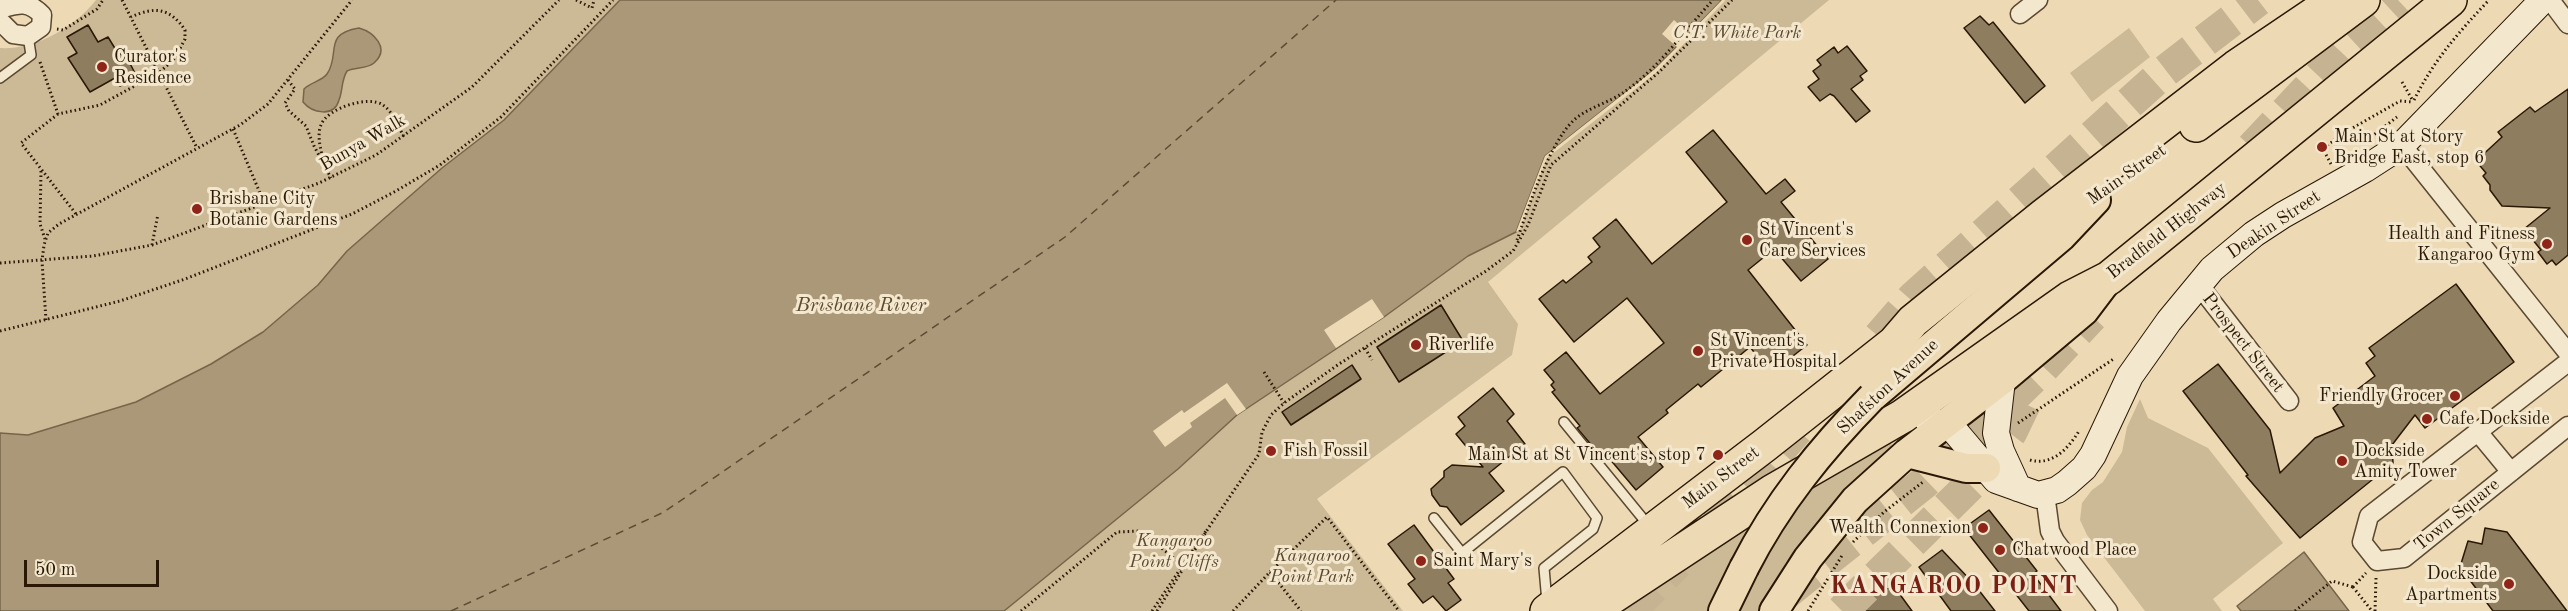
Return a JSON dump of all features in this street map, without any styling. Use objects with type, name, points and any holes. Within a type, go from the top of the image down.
[{"type":"highway","name":"Bradfield Highway","points":[[1773,491],[1903,416],[2070,298],[2109,278],[2450,0]]},
{"type":"highway","name":"Main Street","points":[[1548,610],[1894,343],[1913,321],[1941,298],[2236,67],[2352,1]]},
{"type":"highway","name":"Main Street","points":[[1894,343],[1920,331],[2047,228],[2096,200],[2352,1]]},
{"type":"highway","name":"Main Street","points":[[1591,611],[1773,491]]},
{"type":"main road","name":"Shafston Avenue","points":[[1723,611],[1744,568],[1787,495],[1844,425],[1872,397],[2062,236],[2096,200]]},
{"type":"main road","points":[[1774,611],[1788,587],[1833,524],[1881,475],[2002,380],[2084,311],[2109,278]]},
{"type":"main road","points":[[1907,453],[1966,468],[1986,468]]},
{"type":"street","points":[[2020,14],[2038,0]]},
{"type":"street","name":"Main Street","points":[[2236,67],[2254,45],[2309,0]]},
{"type":"street","name":"Deakin Street","points":[[2045,495],[2067,483],[2093,455],[2130,376],[2198,285],[2229,253],[2254,234],[2402,145],[2543,0]]},
{"type":"street","points":[[2550,0],[2568,24]]},
{"type":"street","points":[[0,9],[23,3],[34,7],[42,15],[34,32],[13,34],[0,21]]},
{"type":"street","points":[[2402,145],[2568,353]]},
{"type":"street","name":"Prospect Street","points":[[2198,285],[2289,401]]},
{"type":"street","points":[[2377,561],[2362,542],[2369,516],[2568,362]]},
{"type":"street","points":[[2002,380],[2005,433],[2001,452],[2018,488]]},
{"type":"street","points":[[1903,416],[1944,424],[1961,436],[1996,480],[2031,494],[2045,495],[2048,521],[2055,541],[2108,611]]},
{"type":"street","name":"Town Square","points":[[2377,561],[2404,558],[2568,426]]},
{"type":"street","name":"Town Square","points":[[2478,432],[2511,472]]},
{"type":"lane","points":[[0,78],[31,55],[34,32]]},
{"type":"lane","points":[[1564,422],[1652,531]]},
{"type":"lane","points":[[1434,518],[1462,553],[1563,472],[1597,518],[1593,528],[1544,568],[1548,610]]},
{"type":"path","points":[[34,32],[63,30],[97,9],[103,0]]},
{"type":"path","points":[[122,0],[198,148]]},
{"type":"path","points":[[46,320],[42,261],[48,233],[75,214],[233,129],[268,104],[352,0]]},
{"type":"path","name":"Bunya Walk","points":[[0,263],[93,256],[152,245],[265,205],[331,178],[376,155],[404,137],[472,87],[559,0]]},
{"type":"path","points":[[576,0],[592,8],[594,0]]},
{"type":"path","points":[[0,331],[120,301],[185,279],[352,214],[396,191],[440,165],[501,117],[613,0]]},
{"type":"path","points":[[1513,251],[1548,162],[1560,138],[1573,120],[1625,92],[1653,67],[1713,0]]},
{"type":"path","points":[[1152,611],[1259,454],[1262,432],[1271,414],[1365,348],[1486,272],[1513,251],[1528,225],[1551,165],[1659,72],[1732,0]]},
{"type":"path","points":[[2408,107],[2413,102],[2428,72],[2488,0]]},
{"type":"path","points":[[75,214],[21,143],[58,114],[100,105],[159,72],[175,58],[185,39],[186,30],[180,22],[159,9],[152,8],[131,16]]},
{"type":"path","points":[[42,66],[58,114]]},
{"type":"path","points":[[288,80],[295,89],[285,103],[289,111],[306,126],[331,178]]},
{"type":"path","points":[[2402,82],[2413,102]]},
{"type":"path","points":[[325,166],[320,126],[326,118],[347,105],[372,101],[380,103],[393,116],[404,137]]},
{"type":"path","points":[[2331,164],[2323,149],[2342,134],[2400,101],[2413,102]]},
{"type":"path","points":[[2364,143],[2403,113]]},
{"type":"path","points":[[233,129],[265,205]]},
{"type":"path","points":[[2324,167],[2338,159]]},
{"type":"path","points":[[41,169],[40,224],[45,241]]},
{"type":"path","points":[[152,245],[158,214]]},
{"type":"path","points":[[1365,348],[1372,360]]},
{"type":"path","points":[[2005,433],[2117,357],[2112,366]]},
{"type":"path","points":[[1264,372],[1284,403]]},
{"type":"path","points":[[2021,454],[2038,462],[2050,460],[2062,452],[2083,424]]},
{"type":"path","points":[[1808,611],[1848,547],[1884,512],[1928,478]]},
{"type":"path","points":[[1233,611],[1269,572],[1327,517],[1399,611]]},
{"type":"path","points":[[1157,611],[1209,527]]},
{"type":"path","points":[[1022,611],[1117,532],[1141,531],[1182,565]]},
{"type":"path","points":[[2373,611],[2377,561]]},
{"type":"path","points":[[1269,572],[1301,611]]},
{"type":"path","points":[[2295,611],[2332,582],[2353,587],[2373,611]]},
{"type":"green space","name":"Brisbane City Botanic Gardens","points":[[96,0],[620,0],[504,120],[442,168],[347,251],[318,285],[263,332],[211,364],[136,402],[28,435],[0,433],[0,48],[27,45],[53,35],[77,20]]},
{"type":"green space","name":"Kangaroo Point Cliffs","points":[[1722,0],[1829,0],[1488,282],[1518,324],[1512,355],[1317,499],[1403,611],[1004,611],[1178,469],[1237,415],[1384,317],[1468,256],[1516,232],[1545,156],[1655,69]]},
{"type":"green space","points":[[2129,28],[2150,57],[2092,102],[2070,73]]},
{"type":"green space","points":[[2140,399],[2148,418],[2208,448],[2283,543],[2213,599],[2222,611],[2145,611],[2087,535],[2080,520],[2082,503],[2092,490],[2103,482],[2122,452],[2127,427]]},
{"type":"green space","points":[[1891,443],[1893,449],[1822,520],[1786,562],[1761,611],[1737,611],[1754,574],[1803,494]]},
{"type":"green space","points":[[1760,515],[1707,611],[1622,611]]},
{"type":"water","name":"Brisbane River","points":[[620,0],[1722,0],[1655,69],[1545,156],[1516,232],[1468,256],[1384,317],[1237,415],[1178,469],[1004,611],[0,611],[0,433],[28,435],[136,402],[211,364],[263,332],[318,285],[347,251],[442,168],[504,120]]},
{"type":"water","points":[[359,28],[370,33],[378,41],[381,52],[379,57],[371,65],[347,71],[339,100],[333,109],[322,112],[307,106],[303,102],[304,89],[327,74],[331,67],[336,40],[340,35]]},
{"type":"water","points":[[2304,552],[2349,611],[2241,611],[2237,606]]},
{"type":"pier","points":[[1722,0],[1725,0],[1657,72],[1547,158],[1520,230],[1516,232],[1545,156],[1655,69],[1677,47],[1662,34],[1674,20],[1689,34]]},
{"type":"pier","points":[[1372,299],[1384,317],[1336,348],[1324,330]]},
{"type":"pier","points":[[1227,383],[1246,409],[1237,415],[1225,398],[1190,423],[1192,427],[1165,447],[1153,431],[1182,410],[1184,413]]},
{"type":"building","points":[[1980,16],[1989,25],[1993,22],[2045,86],[2025,103],[1964,28]]},
{"type":"building","name":"Curator's Residence","points":[[88,25],[98,42],[108,37],[119,55],[124,52],[137,77],[120,86],[115,78],[90,92],[68,58],[77,53],[67,37]]},
{"type":"building","points":[[1847,46],[1867,71],[1860,76],[1863,80],[1851,89],[1870,111],[1856,122],[1834,96],[1830,94],[1820,101],[1808,87],[1819,79],[1813,71],[1821,65],[1817,60],[1834,47],[1838,53]]},
{"type":"building","points":[[2568,89],[2568,255],[2556,265],[2552,260],[2547,264],[2538,252],[2541,250],[2524,229],[2550,208],[2502,206],[2483,176],[2486,173],[2476,161],[2502,137],[2498,132],[2530,107],[2535,112]]},
{"type":"building","points":[[1713,130],[1766,194],[1785,179],[1795,191],[1781,202],[1828,259],[1801,281],[1774,249],[1748,270],[1807,345],[1784,363],[1778,356],[1765,366],[1750,347],[1701,387],[1698,384],[1666,410],[1668,413],[1638,437],[1663,467],[1636,490],[1603,451],[1599,454],[1577,428],[1580,426],[1552,392],[1555,390],[1551,385],[1554,382],[1544,370],[1566,352],[1600,394],[1664,343],[1627,298],[1574,342],[1539,299],[1563,280],[1566,283],[1592,262],[1588,257],[1600,247],[1593,238],[1616,219],[1652,264],[1727,202],[1686,152]]},
{"type":"building","points":[[2456,284],[2514,362],[2425,428],[2415,415],[2392,445],[2393,463],[2300,538],[2246,476],[2248,475],[2183,391],[2218,364],[2270,430],[2280,473],[2315,438],[2344,426],[2333,408],[2375,376],[2366,363],[2375,356],[2369,348]]},
{"type":"building","name":"Riverlife","points":[[1441,305],[1463,341],[1399,382],[1377,347]]},
{"type":"building","points":[[1352,365],[1361,379],[1291,425],[1282,412]]},
{"type":"building","points":[[1493,388],[1514,414],[1507,421],[1525,444],[1489,473],[1504,491],[1461,525],[1447,507],[1440,506],[1432,495],[1431,489],[1444,477],[1444,471],[1452,465],[1483,467],[1456,434],[1465,426],[1458,417]]},
{"type":"building","points":[[1989,510],[2037,571],[2033,574],[2061,611],[2029,611],[1964,528]]},
{"type":"building","name":"Saint Mary's","points":[[1414,525],[1454,579],[1448,583],[1461,600],[1446,611],[1433,596],[1423,603],[1408,584],[1415,579],[1388,544]]},
{"type":"building","name":"Dockside Apartments","points":[[2485,528],[2507,532],[2567,611],[2493,611],[2460,567],[2468,541],[2482,544]]},
{"type":"building","points":[[1942,550],[1974,584],[1995,611],[1951,611],[1919,567]]},
{"type":"building","points":[[1893,585],[1912,611],[1852,611],[1882,588],[1884,591]]},
{"type":"ferry route","points":[[451,611],[664,512],[1065,237],[1336,0]]},
{"type":"tunnel","points":[[1879,337],[1913,298],[2164,72],[2258,0]]},
{"type":"tunnel","points":[[2252,148],[2344,50],[2398,0]]},
{"type":"tunnel","points":[[1786,593],[1925,482],[2041,370],[2092,316]]},
{"type":"tunnel","points":[[1842,611],[1971,484],[2011,432],[2031,390]]},
{"type":"tunnel","points":[[1715,524],[1797,430]]},
{"type":"tunnel","points":[[1630,611],[1677,563]]},
{"type":"place","name":"Curator's Residence","points":[[102,67]]},
{"type":"place","name":"Main St at Story Bridge East, stop 6","points":[[2322,147]]},
{"type":"place","name":"Brisbane City Botanic Gardens","points":[[197,209]]},
{"type":"place","name":"St Vincent's Care Services","points":[[1747,240]]},
{"type":"place","name":"Health and Fitness Kangaroo Gym","points":[[2547,244]]},
{"type":"place","name":"Riverlife","points":[[1416,345]]},
{"type":"place","name":"St Vincent's Private Hospital","points":[[1698,351]]},
{"type":"place","name":"Friendly Grocer","points":[[2455,396]]},
{"type":"place","name":"Cafe Dockside","points":[[2427,419]]},
{"type":"place","name":"Fish Fossil","points":[[1271,451]]},
{"type":"place","name":"Main St at St Vincent's, stop 7","points":[[1718,455]]},
{"type":"place","name":"Dockside Amity Tower","points":[[2342,461]]},
{"type":"place","name":"Wealth Connexion","points":[[1983,528]]},
{"type":"place","name":"Chatwood Place","points":[[2000,550]]},
{"type":"place","name":"Saint Mary's","points":[[1421,561]]},
{"type":"place","name":"Dockside Apartments","points":[[2509,584]]},
{"type":"district","name":"KANGAROO POINT","points":[[1954,587]]},
{"type":"park label","name":"C.T. White Park","points":[[1737,33]]},
{"type":"park label","name":"Kangaroo Point Park","points":[[1312,566]]}]
